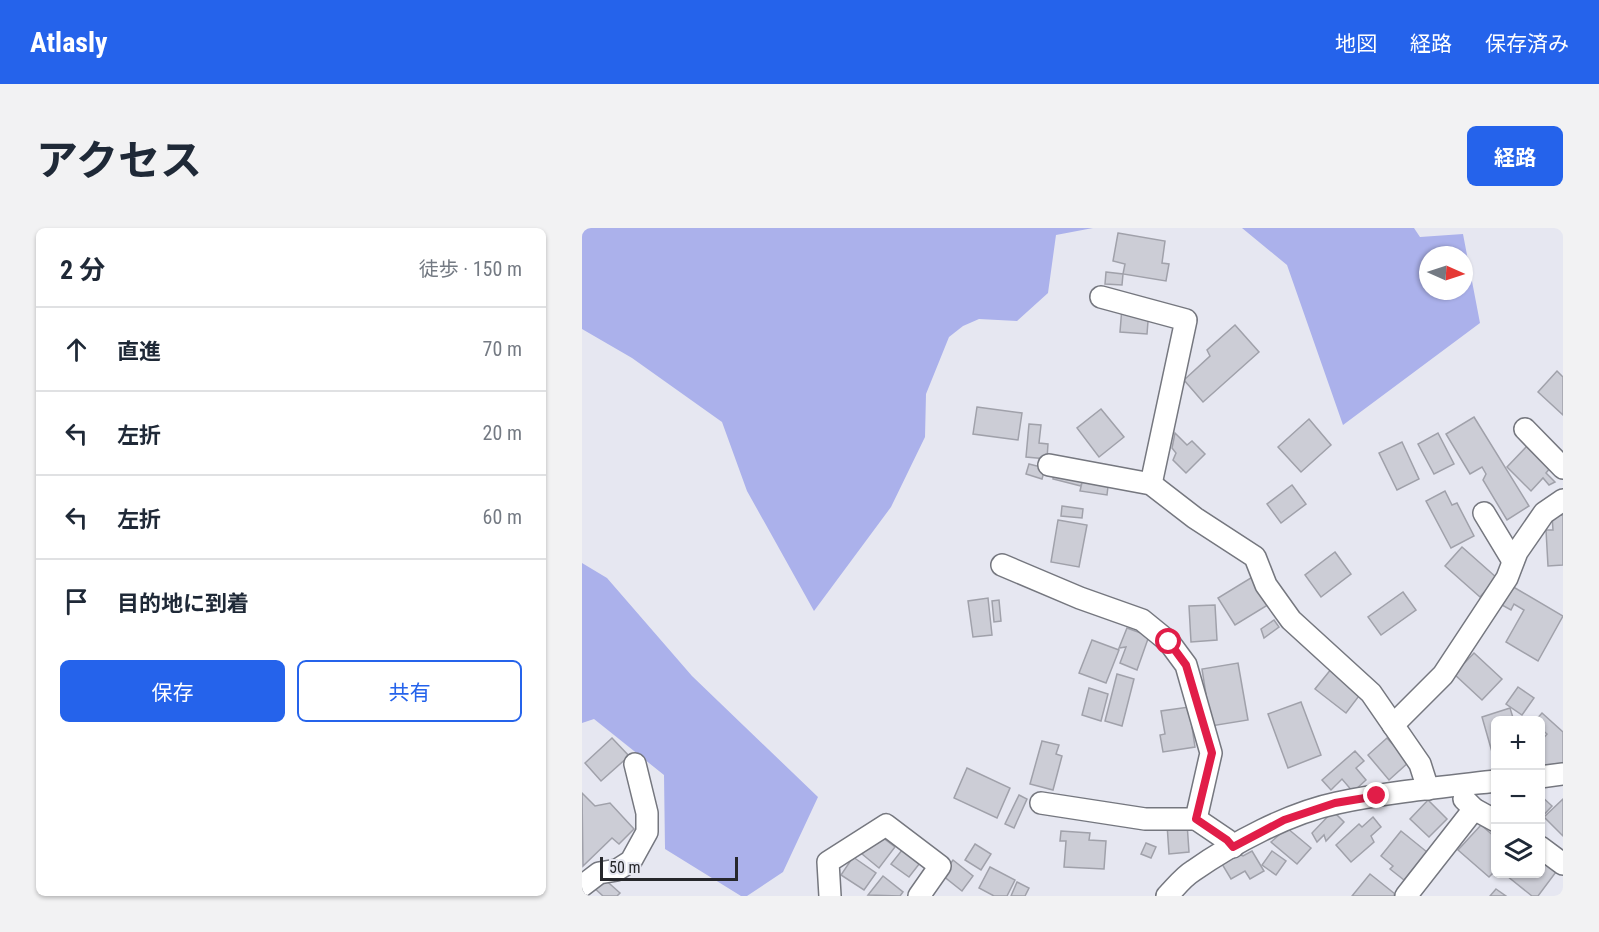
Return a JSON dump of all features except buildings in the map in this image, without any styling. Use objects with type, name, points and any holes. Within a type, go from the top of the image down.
[{"type":"street","points":[[1101,297],[1186,320],[1151,484]]},
{"type":"street","points":[[1525,429],[1563,468]]},
{"type":"street","points":[[1049,465],[1151,484],[1194,518],[1255,557],[1266,585],[1291,620],[1371,693],[1420,764],[1428,789]]},
{"type":"street","points":[[1393,725],[1443,675],[1507,579],[1517,552],[1544,513],[1563,500]]},
{"type":"street","points":[[1484,513],[1514,561]]},
{"type":"street","points":[[1002,565],[1080,598],[1142,620],[1169,642],[1186,665],[1212,753],[1196,819]]},
{"type":"street","points":[[582,886],[599,873],[617,870],[631,861],[647,832],[647,813],[635,764]]},
{"type":"street","points":[[1545,776],[1563,774]]},
{"type":"street","points":[[1167,896],[1191,872],[1284,820],[1335,803],[1491,782]]},
{"type":"street","points":[[1450,786],[1474,809],[1491,818]]},
{"type":"street","points":[[1041,803],[1144,819],[1196,819],[1227,840],[1233,847]]},
{"type":"street","points":[[1406,896],[1474,809]]},
{"type":"street","points":[[830,896],[828,862],[886,825],[940,866],[919,896]]},
{"type":"street","points":[[1545,851],[1563,864]]},
{"type":"shaded area","points":[[582,228],[1093,228],[1056,235],[1048,293],[1017,321],[979,319],[963,326],[949,337],[926,394],[925,437],[891,507],[814,611],[747,491],[722,422],[632,358],[582,329]]},
{"type":"shaded area","points":[[1242,228],[1414,228],[1420,237],[1463,234],[1465,246],[1419,246],[1419,300],[1473,300],[1473,286],[1480,323],[1343,425],[1287,265]]},
{"type":"shaded area","points":[[582,563],[607,578],[692,676],[818,797],[783,872],[747,896],[741,896],[665,849],[664,775],[594,719],[582,723]]},
{"type":"route","points":[[1169,642],[1186,665],[1212,753],[1196,819],[1227,840],[1233,847],[1284,820],[1335,803],[1377,796]]}]
